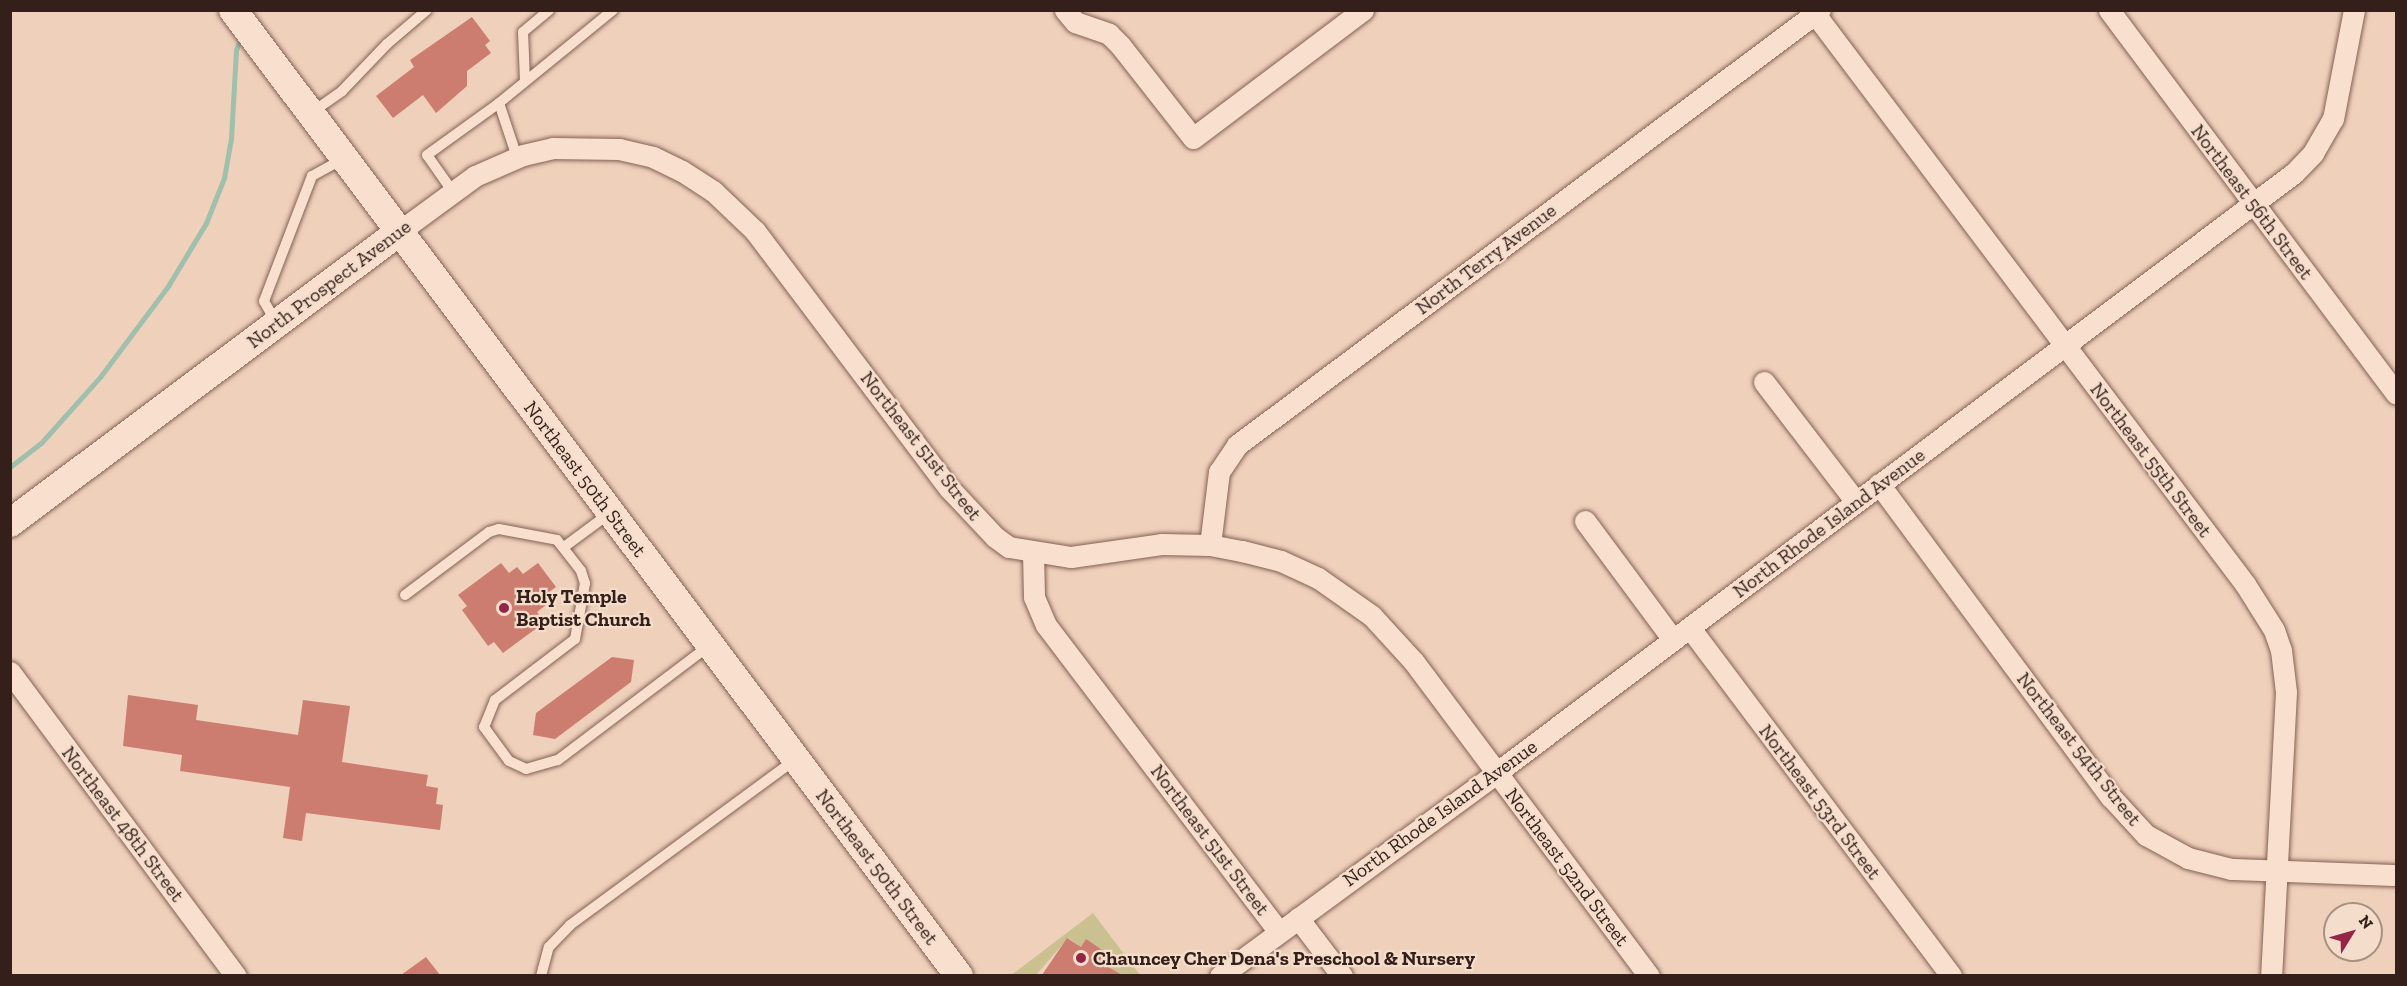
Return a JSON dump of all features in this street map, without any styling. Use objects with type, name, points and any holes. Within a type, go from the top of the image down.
[{"type":"street","name":"Northeast 50th Street","points":[[233,10],[959,975]]},
{"type":"street","points":[[1067,12],[1076,22],[1109,34],[1193,138],[1363,10]]},
{"type":"street","name":"Northeast 56th Street","points":[[2109,10],[2397,394]]},
{"type":"street","name":"North Rhode Island Avenue","points":[[1220,975],[1496,773],[1879,484],[2255,206],[2313,153],[2333,119],[2354,10]]},
{"type":"street","name":"Northeast 55th Street","points":[[1818,12],[2065,346],[2245,584],[2274,630],[2281,650],[2286,692],[2271,975]]},
{"type":"street","name":"North Terry Avenue","points":[[1210,545],[1219,472],[1237,445],[1818,12]]},
{"type":"street","name":"North Prospect Avenue","points":[[10,523],[476,176],[517,157],[553,148],[620,149],[653,157],[682,171]]},
{"type":"street","name":"Northeast 51st Street","points":[[682,171],[713,191],[755,231],[949,488],[995,537],[1009,547],[1033,552],[1034,597],[1046,625],[1279,932]]},
{"type":"street","points":[[1764,382],[1856,502]]},
{"type":"street","name":"Northeast 54th Street","points":[[1879,484],[2111,797],[2146,836],[2188,858],[2231,869],[2397,875]]},
{"type":"street","name":"Northeast 53rd Street","points":[[1585,521],[1681,633],[1951,975]]},
{"type":"street","name":"Northeast 52nd Street","points":[[1033,552],[1071,557],[1153,544],[1210,545],[1281,561],[1318,578],[1372,616],[1414,662],[1649,975]]},
{"type":"street","name":"Northeast 48th Street","points":[[10,672],[236,975]]},
{"type":"street","name":"Northeast 51st Street","points":[[1298,918],[1342,975]]},
{"type":"lane","points":[[310,113],[342,91],[387,44],[427,10]]},
{"type":"lane","points":[[525,81],[523,32],[549,10]]},
{"type":"lane","points":[[453,192],[427,155],[499,103],[613,10]]},
{"type":"lane","points":[[499,103],[517,157]]},
{"type":"lane","points":[[277,323],[264,301],[312,176],[344,158]]},
{"type":"lane","points":[[564,547],[610,513]]},
{"type":"lane","points":[[405,595],[494,530],[550,538],[564,547],[584,577],[575,639],[495,699],[484,727],[517,766],[535,769],[558,760],[710,645]]},
{"type":"lane","points":[[541,975],[549,947],[570,925],[796,759]]},
{"type":"shaded area","points":[[1093,913],[1140,975],[1120,975],[1105,965],[1111,956],[1086,940],[1081,947],[1068,938],[1036,975],[1010,976]]},
{"type":"building","points":[[472,17],[490,41],[485,45],[491,53],[467,71],[467,86],[436,113],[423,95],[393,118],[376,96],[414,67],[410,60]]},
{"type":"building","name":"Holy Temple Baptist Church","points":[[501,563],[509,573],[517,567],[523,574],[538,563],[556,587],[541,598],[546,605],[537,612],[545,622],[503,653],[494,642],[488,646],[462,610],[467,606],[458,595]]},
{"type":"building","points":[[612,657],[634,660],[631,682],[555,739],[533,735],[536,713]]},
{"type":"building","points":[[128,695],[198,705],[196,720],[298,735],[303,700],[350,706],[342,762],[428,775],[426,786],[438,788],[436,804],[443,805],[440,830],[306,813],[302,841],[283,838],[290,787],[180,771],[182,755],[123,746]]},
{"type":"building","name":"Chauncey Cher Dena's Preschool & Nursery","points":[[1067,938],[1081,947],[1086,939],[1111,956],[1105,965],[1122,975],[1042,975]]},
{"type":"building","points":[[426,957],[440,975],[401,975]]},
{"type":"waterway","points":[[10,467],[41,443],[100,377],[168,286],[206,223],[224,178],[231,139],[236,50],[241,37]]},
{"type":"place","name":"Holy Temple Baptist Church","points":[[504,608]]},
{"type":"place","name":"Chauncey Cher Dena's Preschool & Nursery","points":[[1081,958]]}]
